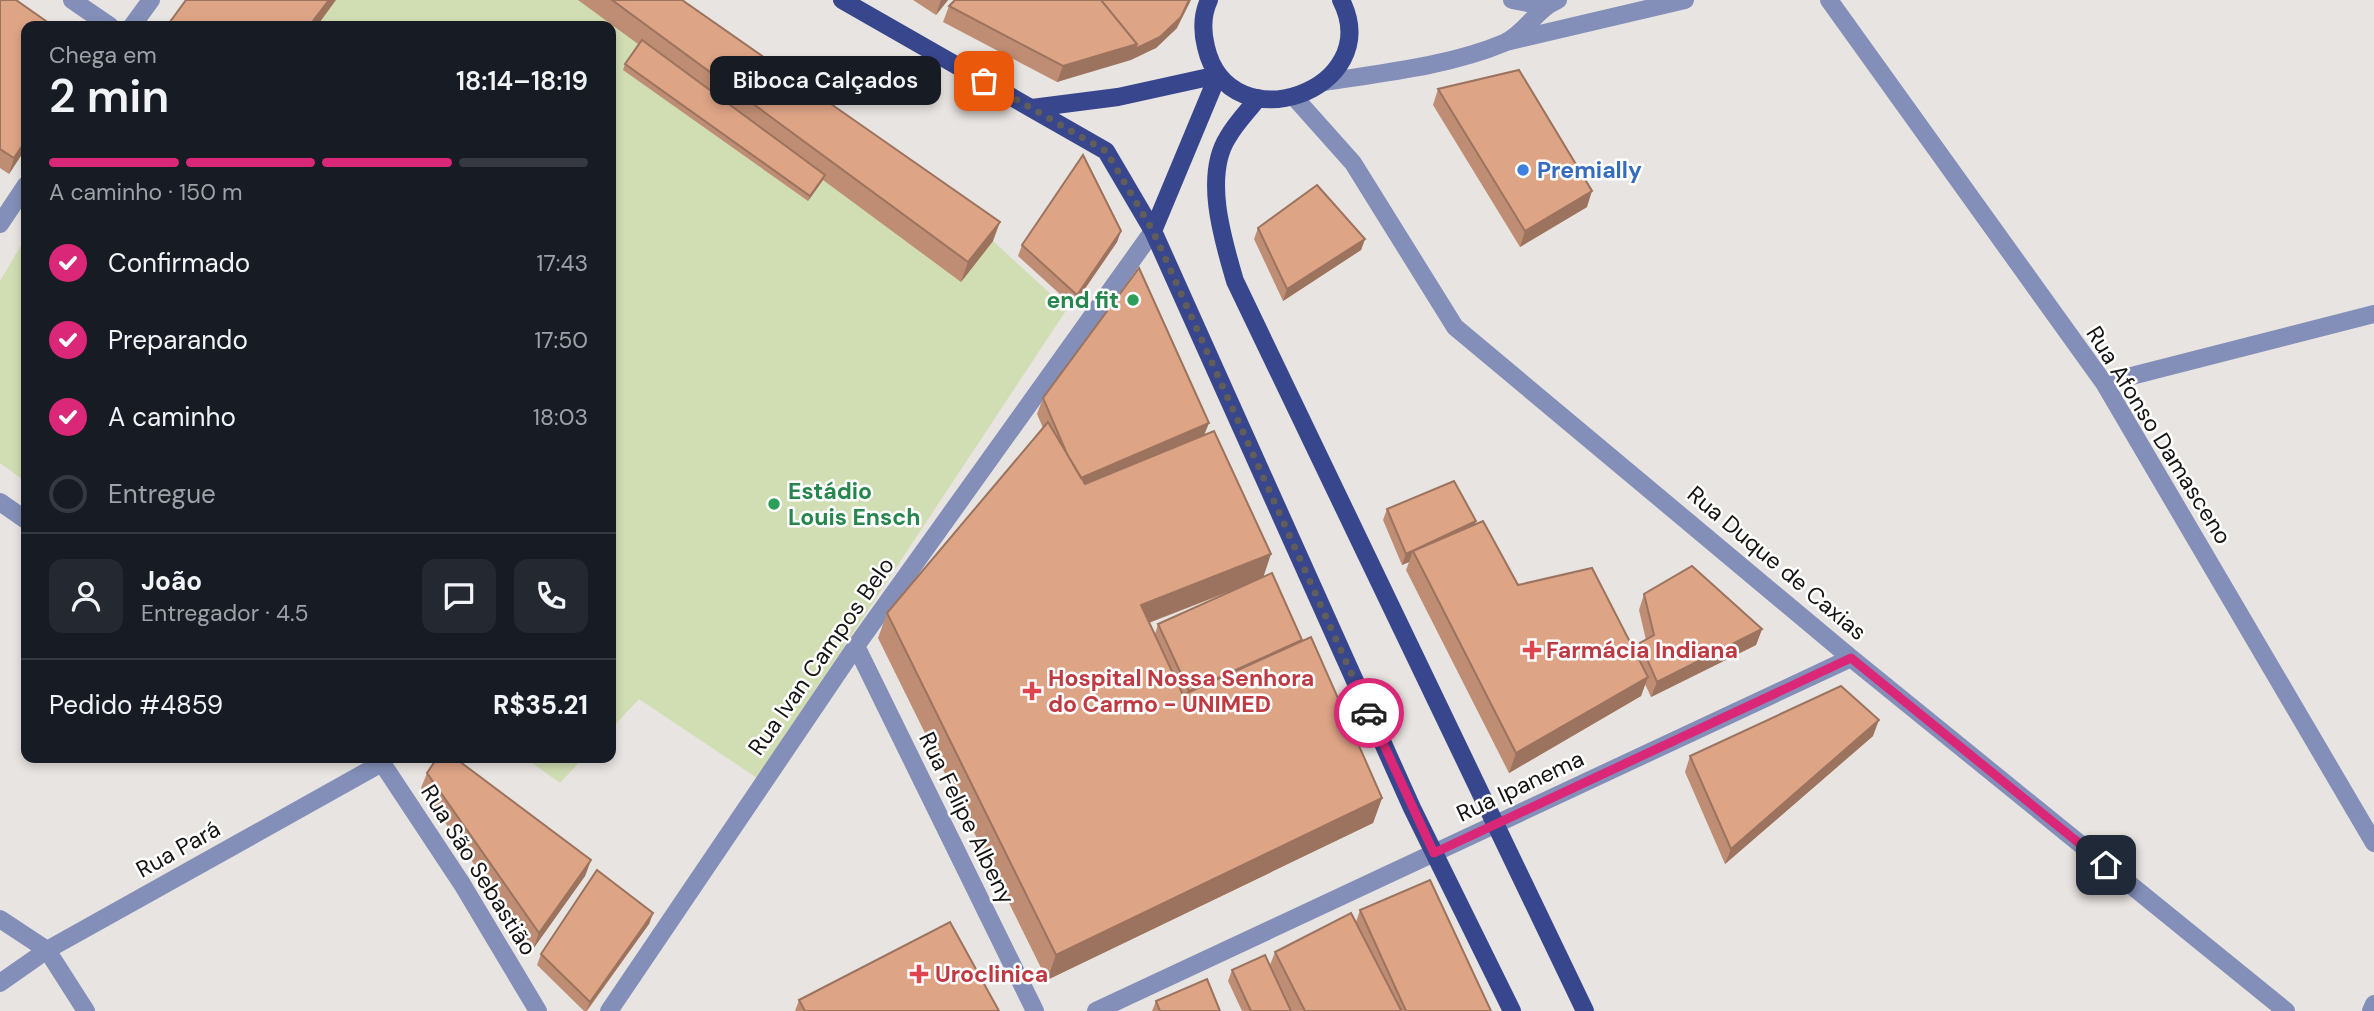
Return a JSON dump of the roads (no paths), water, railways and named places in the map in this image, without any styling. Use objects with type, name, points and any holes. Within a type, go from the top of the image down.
[{"type":"main road","points":[[842,0],[1106,151],[1153,231],[1434,853],[1512,1011]]},
{"type":"main road","points":[[1209,0],[1203,32],[1208,54],[1218,75],[1233,89],[1258,98],[1295,98],[1324,82],[1343,56],[1349,34],[1347,11],[1341,0]]},
{"type":"main road","points":[[1032,108],[1118,97],[1218,75]]},
{"type":"main road","points":[[1153,231],[1218,75]]},
{"type":"main road","points":[[1258,98],[1226,139],[1216,178],[1220,229],[1235,281],[1585,1011]]},
{"type":"street","points":[[72,0],[103,21]]},
{"type":"street","points":[[136,21],[151,0]]},
{"type":"street","points":[[1512,0],[1551,3]]},
{"type":"street","points":[[1324,82],[1417,68],[1506,42],[1685,0]]},
{"type":"street","name":"Rua Afonso Damasceno","points":[[1829,0],[2104,383],[2374,843]]},
{"type":"street","points":[[1506,42],[1551,3]]},
{"type":"street","name":"Rua Duque de Caxias","points":[[1295,98],[1353,163],[1455,327],[1851,658],[2286,1011]]},
{"type":"street","points":[[0,224],[21,192]]},
{"type":"street","name":"Rua Ivan Campos Belo","points":[[609,1011],[856,646],[1153,231]]},
{"type":"street","points":[[2104,383],[2374,314]]},
{"type":"street","points":[[0,502],[21,517]]},
{"type":"street","name":"Rua Felipe Albeny","points":[[856,646],[1035,1011]]},
{"type":"street","name":"Rua Ipanema","points":[[1096,1011],[1851,658]]},
{"type":"street","name":"Rua Pará","points":[[0,983],[47,950],[374,763]]},
{"type":"street","name":"Rua São Sebastião","points":[[381,763],[462,884],[538,1011]]},
{"type":"street","points":[[0,919],[47,950],[86,1011]]},
{"type":"street","points":[[2371,1011],[2374,1004]]},
{"type":"place","name":"Biboca Calçados","points":[[984,81]]},
{"type":"place","name":"Premially","points":[[1523,170]]},
{"type":"place","name":"end fit","points":[[1133,300]]},
{"type":"place","name":"Estádio Louis Ensch","points":[[774,504]]},
{"type":"place","name":"Farmácia Indiana","points":[[1532,650]]},
{"type":"place","name":"Hospital Nossa Senhora do Carmo - UNIMED","points":[[1032,691]]},
{"type":"place","name":"Uroclinica","points":[[919,974]]}]
